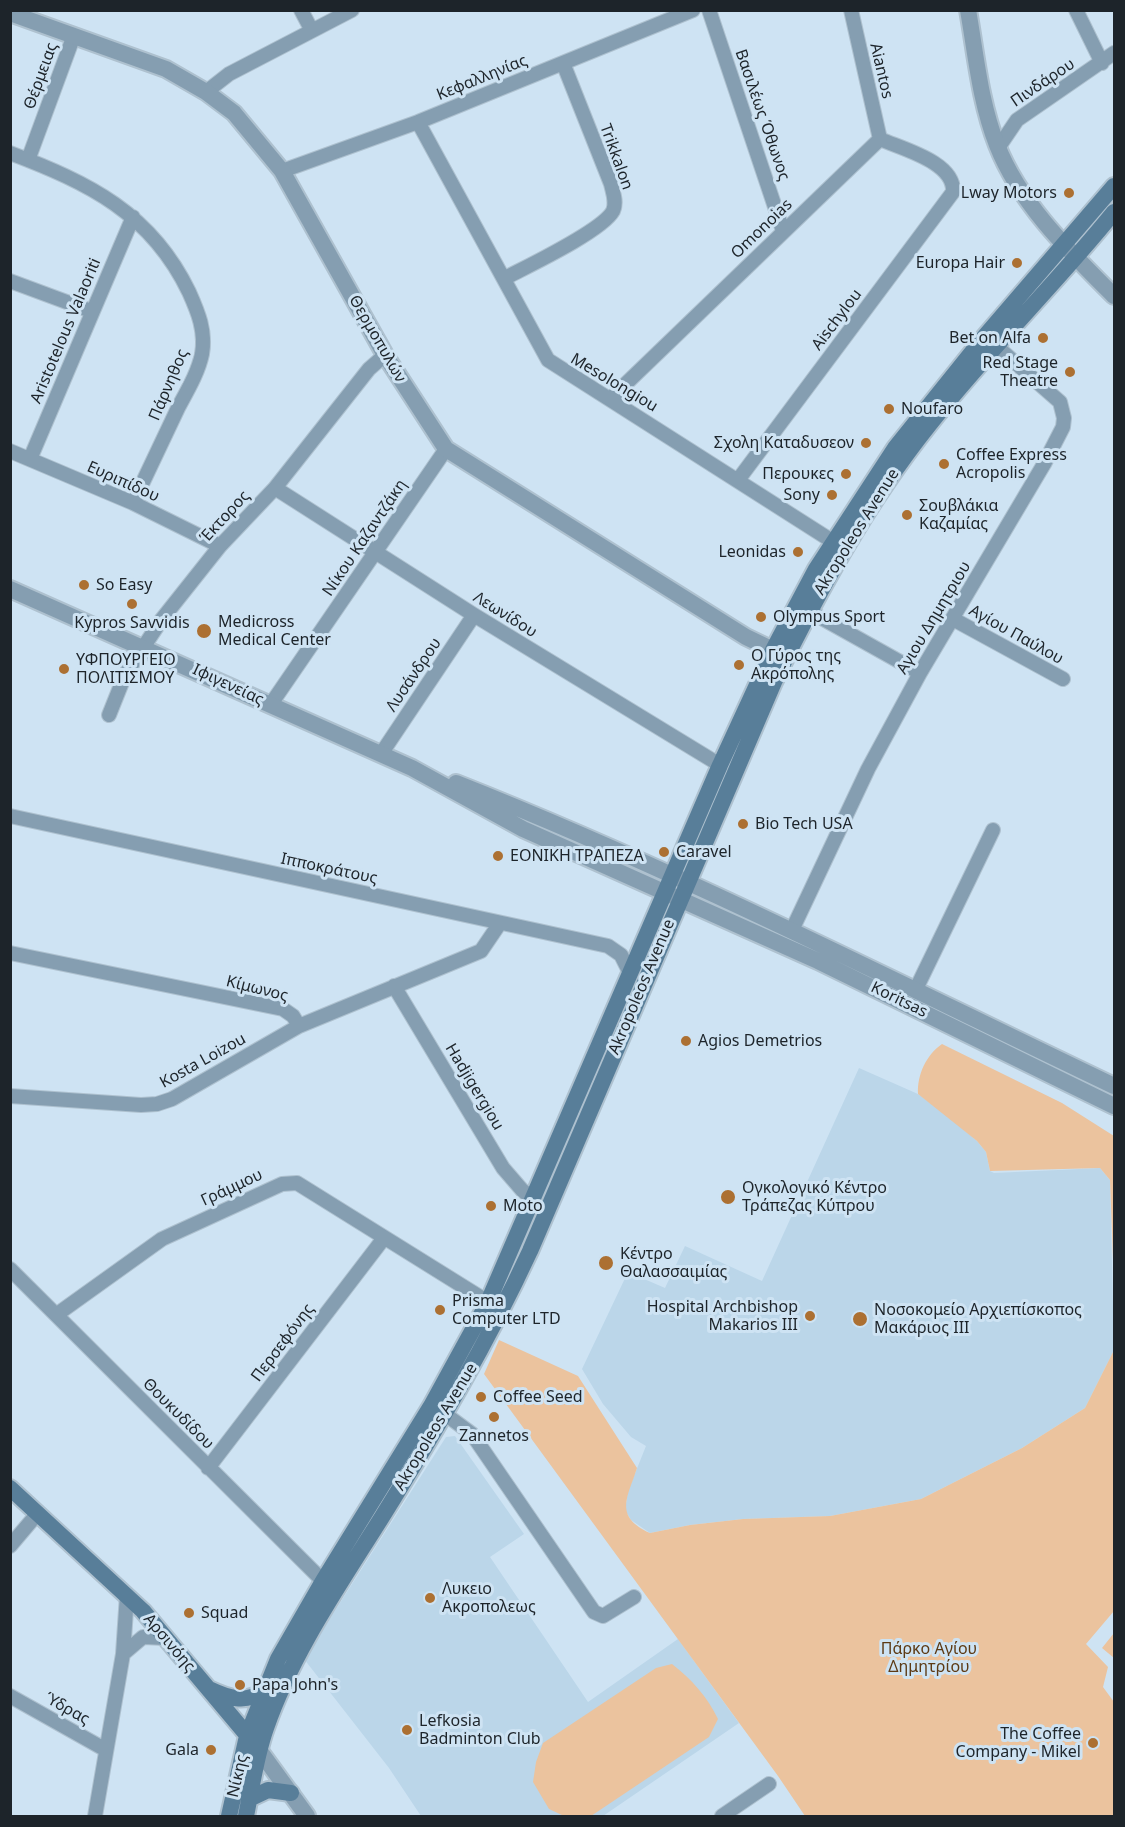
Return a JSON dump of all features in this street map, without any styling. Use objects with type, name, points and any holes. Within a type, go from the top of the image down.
[{"type":"main road","points":[[1070,252],[1114,186]]},
{"type":"main road","points":[[1070,252],[1114,212]]},
{"type":"main road","name":"Akropoleos Avenue","points":[[680,879],[809,611],[870,507],[906,455],[1070,252]]},
{"type":"main road","name":"Akropoleos Avenue","points":[[259,1750],[272,1712],[293,1667],[337,1589],[445,1414],[498,1320],[531,1251],[680,879],[720,765],[773,650],[832,541],[896,448],[950,379],[1070,252]]},
{"type":"main road","name":"Akropoleos Avenue","points":[[247,1736],[278,1659],[323,1581],[431,1406],[488,1302],[629,971],[673,896]]},
{"type":"main road","name":"Αρσινόης","points":[[10,1488],[127,1594],[259,1750]]},
{"type":"main road","points":[[207,1688],[224,1696],[242,1699],[254,1697],[264,1691]]},
{"type":"main road","name":"Νίκης","points":[[229,1816],[247,1736]]},
{"type":"main road","name":"Νίκης","points":[[246,1816],[259,1750]]},
{"type":"main road","points":[[249,1799],[268,1790],[291,1793]]},
{"type":"street","points":[[301,10],[311,29]]},
{"type":"street","points":[[206,92],[229,74],[311,29],[352,10]]},
{"type":"street","name":"Κεφαλληνίας","points":[[282,171],[418,122],[693,10]]},
{"type":"street","name":"Βασιλέως Όθωνος","points":[[709,10],[783,231]]},
{"type":"street","name":"Aiantos","points":[[851,10],[880,139]]},
{"type":"street","points":[[968,10],[982,93],[998,148],[1023,192],[1070,252],[1114,296]]},
{"type":"street","points":[[1076,10],[1102,63]]},
{"type":"street","name":"Θερμοπυλών","points":[[10,13],[73,38],[166,69],[206,92],[246,126],[282,171],[385,355],[446,449],[736,631],[773,650]]},
{"type":"street","name":"Θέρμειας","points":[[28,160],[73,38]]},
{"type":"street","name":"Πινδάρου","points":[[998,148],[1006,132],[1017,120],[1114,53]]},
{"type":"street","name":"Trikkalon","points":[[505,278],[588,232],[610,215],[615,204],[611,184],[563,63]]},
{"type":"street","name":"Mesolongiou","points":[[418,122],[548,360],[559,370],[610,399],[832,541]]},
{"type":"street","name":"Omonoias","points":[[610,399],[880,139]]},
{"type":"street","name":"Aischylou","points":[[738,480],[950,198],[953,184],[951,176],[941,166],[880,139]]},
{"type":"street","name":"Πάρνηθος","points":[[10,153],[82,182],[133,217],[158,241],[182,278],[198,314],[203,339],[194,375],[133,503]]},
{"type":"street","name":"Aristotelous Valaoriti","points":[[30,459],[133,217]]},
{"type":"street","points":[[10,281],[92,311]]},
{"type":"street","name":"Αγιου Δημητριου","points":[[792,930],[867,769],[920,673],[1044,464],[1063,427],[1064,418],[1060,402],[995,345]]},
{"type":"street","name":"Έκτορος","points":[[109,715],[125,675],[162,619],[220,546],[275,488],[348,393],[385,355]]},
{"type":"street","name":"Νίκου Καζαντζάκη","points":[[271,704],[446,449]]},
{"type":"street","name":"Ευριπίδου","points":[[10,451],[133,503],[220,546]]},
{"type":"street","name":"Λεωνίδου","points":[[275,488],[474,615],[720,765]]},
{"type":"street","name":"Ιφιγενείας","points":[[10,589],[145,647],[412,768],[497,799],[680,879]]},
{"type":"street","points":[[809,611],[920,673]]},
{"type":"street","name":"Λυσάνδρου","points":[[381,754],[474,615]]},
{"type":"street","name":"Αγίου Παύλου","points":[[953,619],[1063,679]]},
{"type":"street","name":"Ιφιγενείας","points":[[412,768],[523,829],[673,896]]},
{"type":"street","name":"Ιπποκράτους","points":[[10,816],[609,946],[621,955],[629,971]]},
{"type":"street","points":[[916,989],[993,830]]},
{"type":"street","name":"Koritsas","points":[[680,879],[916,989],[1114,1086]]},
{"type":"street","name":"Koritsas","points":[[673,896],[818,961],[1114,1106]]},
{"type":"street","name":"Κίμωνος","points":[[10,953],[283,1010],[293,1016],[299,1026],[481,951],[500,923]]},
{"type":"street","name":"Hadjigergiou","points":[[394,986],[503,1168],[533,1199]]},
{"type":"street","name":"Kosta Loizou","points":[[10,1096],[141,1105],[157,1104],[194,1087],[299,1026]]},
{"type":"street","name":"Γράμμου","points":[[56,1315],[162,1239],[282,1184],[297,1183],[488,1302]]},
{"type":"street","name":"Περσεφόνης","points":[[208,1468],[384,1238]]},
{"type":"street","name":"Θουκυδίδου","points":[[10,1269],[323,1581]]},
{"type":"street","points":[[445,1414],[472,1434],[529,1526],[594,1612],[603,1616],[634,1597]]},
{"type":"street","points":[[10,1546],[38,1513]]},
{"type":"street","points":[[95,1816],[123,1654],[127,1594]]},
{"type":"street","points":[[123,1654],[143,1637],[165,1638]]},
{"type":"street","name":"Ύδρας","points":[[10,1696],[106,1750]]},
{"type":"street","name":"Αρσινόης","points":[[259,1750],[307,1816]]},
{"type":"street","points":[[722,1816],[770,1784]]},
{"type":"shaded area","name":"Νοσοκομείο Αρχιεπίσκοπος Μακάριος ΙΙΙ","points":[[859,1068],[918,1094],[942,1111],[977,1141],[986,1152],[990,1171],[994,1173],[1100,1168],[1110,1180],[1114,1350],[1085,1408],[1022,1448],[921,1499],[830,1516],[743,1519],[690,1525],[650,1533],[631,1520],[625,1510],[628,1491],[646,1446],[631,1437],[603,1404],[582,1369],[628,1272],[665,1288],[685,1246],[762,1281]]},
{"type":"shaded area","name":"Λυκειο Ακροπολεως","points":[[455,1436],[524,1534],[490,1557],[588,1702],[678,1639],[739,1723],[603,1816],[421,1816],[389,1768],[304,1659],[446,1437]]},
{"type":"green space","points":[[942,1044],[1062,1103],[1114,1136],[1114,1286],[1110,1180],[1100,1168],[990,1171],[986,1152],[977,1141],[918,1094],[919,1080],[924,1066],[931,1054]]},
{"type":"green space","name":"Πάρκο Αγίου Δημητρίου","points":[[499,1340],[578,1376],[637,1468],[627,1497],[627,1513],[638,1527],[650,1533],[690,1525],[743,1519],[830,1516],[921,1499],[1022,1448],[1085,1408],[1114,1350],[1114,1611],[1086,1644],[1108,1667],[1103,1687],[1114,1702],[1114,1816],[805,1816],[484,1374]]},
{"type":"green space","points":[[1114,1633],[1114,1658],[1102,1648]]},
{"type":"green space","points":[[672,1664],[698,1689],[718,1719],[709,1737],[591,1816],[564,1816],[549,1809],[533,1782],[536,1762],[543,1743],[656,1668]]},
{"type":"place","name":"Lway Motors","points":[[1069,193]]},
{"type":"place","name":"Europa Hair","points":[[1017,263]]},
{"type":"place","name":"Bet on Alfa","points":[[1043,338]]},
{"type":"place","name":"Red Stage Theatre","points":[[1070,372]]},
{"type":"place","name":"Noufaro","points":[[889,409]]},
{"type":"place","name":"Σχολη Καταδυσεον","points":[[866,443]]},
{"type":"place","name":"Coffee Express Acropolis","points":[[944,464]]},
{"type":"place","name":"Περουκες","points":[[846,474]]},
{"type":"place","name":"Sony","points":[[832,495]]},
{"type":"place","name":"Σουβλάκια Καζαμίας","points":[[907,515]]},
{"type":"place","name":"Leonidas","points":[[798,552]]},
{"type":"place","name":"So Easy","points":[[84,585]]},
{"type":"place","name":"Kypros Savvidis","points":[[132,604]]},
{"type":"place","name":"Olympus Sport","points":[[761,617]]},
{"type":"place","name":"Medicross Medical Center","points":[[204,631]]},
{"type":"place","name":"Ο Γύρος της Ακρόπολης","points":[[739,665]]},
{"type":"place","name":"ΥΦΠΟΥΡΓΕΙΟ ΠΟΛΙΤΙΣΜΟΥ","points":[[64,669]]},
{"type":"place","name":"Bio Tech USA","points":[[743,824]]},
{"type":"place","name":"Caravel","points":[[664,852]]},
{"type":"place","name":"ΕΟΝΙΚΗ ΤΡΑΠΕΖΑ","points":[[498,856]]},
{"type":"place","name":"Agios Demetrios","points":[[686,1041]]},
{"type":"place","name":"Ογκολογικό Κέντρο Τράπεζας Κύπρου","points":[[728,1197]]},
{"type":"place","name":"Moto","points":[[491,1206]]},
{"type":"place","name":"Κέντρο Θαλασσαιμίας","points":[[606,1263]]},
{"type":"place","name":"Prisma Computer LTD","points":[[440,1310]]},
{"type":"place","name":"Hospital Archbishop Makarios III","points":[[810,1316]]},
{"type":"place","name":"Νοσοκομείο Αρχιεπίσκοπος Μακάριος ΙΙΙ","points":[[860,1319]]},
{"type":"place","name":"Coffee Seed","points":[[481,1397]]},
{"type":"place","name":"Zannetos","points":[[494,1417]]},
{"type":"place","name":"Λυκειο Ακροπολεως","points":[[430,1598]]},
{"type":"place","name":"Squad","points":[[189,1613]]},
{"type":"place","name":"Papa John's","points":[[240,1685]]},
{"type":"place","name":"Lefkosia Badminton Club","points":[[407,1730]]},
{"type":"place","name":"The Coffee Company - Mikel","points":[[1093,1743]]},
{"type":"place","name":"Gala","points":[[211,1750]]}]
